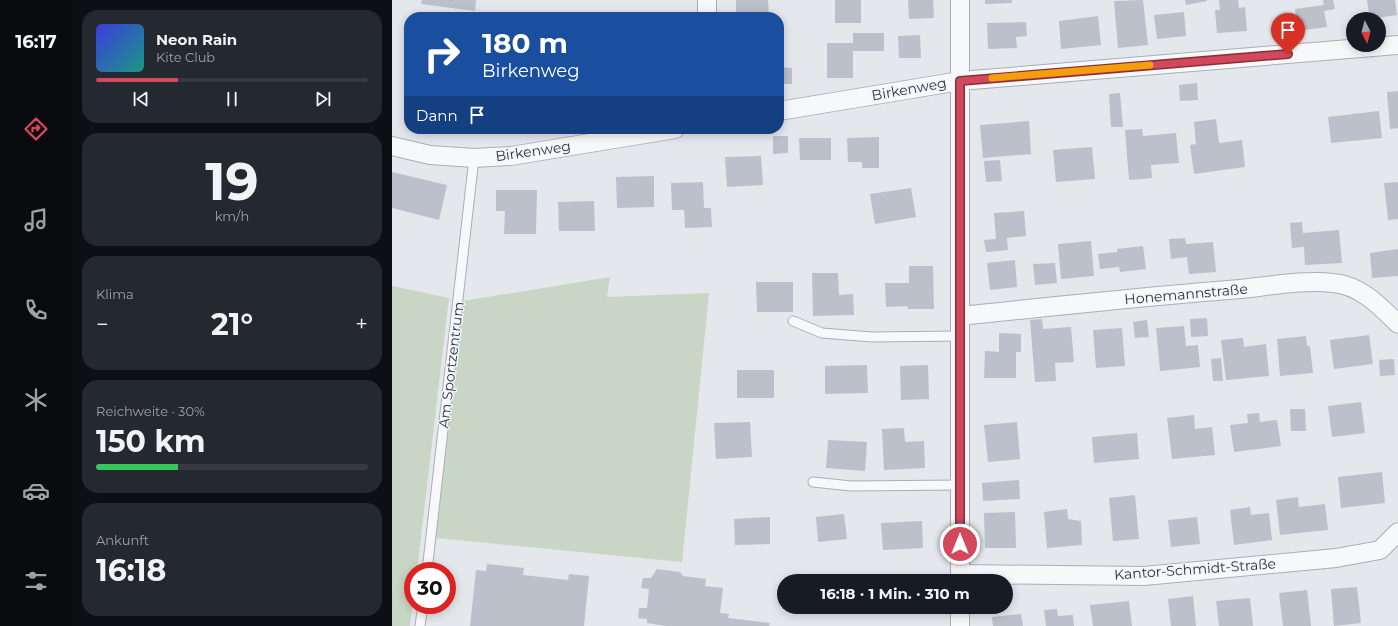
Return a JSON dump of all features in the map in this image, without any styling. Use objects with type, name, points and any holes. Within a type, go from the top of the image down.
[{"type":"street","points":[[707,0],[707,12]]},
{"type":"street","points":[[960,0],[960,574]]},
{"type":"street","name":"Birkenweg","points":[[784,111],[960,81],[1398,45]]},
{"type":"street","name":"Birkenweg","points":[[392,146],[430,155],[474,158],[511,156],[645,134]]},
{"type":"street","name":"Honemannstraße","points":[[960,316],[1150,296],[1299,284],[1334,283],[1357,290],[1382,308],[1398,324]]},
{"type":"street","name":"Kantor-Schmidt-Straße","points":[[1013,577],[1144,576],[1336,558],[1380,550],[1398,532]]},
{"type":"street","points":[[960,614],[960,626]]},
{"type":"lane","name":"Am Sportzentrum","points":[[428,562],[474,158]]},
{"type":"lane","points":[[793,321],[822,333],[872,337],[960,336]]},
{"type":"lane","points":[[813,482],[851,486],[960,485]]},
{"type":"lane","points":[[420,626],[422,614]]},
{"type":"green space","points":[[610,277],[607,297],[709,293],[682,562],[436,538],[463,301]]},
{"type":"green space","points":[[392,286],[449,298],[418,562],[404,562],[404,614],[411,614],[410,626],[392,626]]},
{"type":"building","points":[[422,0],[476,0],[475,11],[421,4]]},
{"type":"building","points":[[736,0],[768,0],[769,12],[736,12]]},
{"type":"building","points":[[835,0],[861,0],[861,23],[835,23]]},
{"type":"building","points":[[908,0],[933,0],[934,18],[909,19]]},
{"type":"building","points":[[985,0],[1012,0],[1012,3],[985,4]]},
{"type":"building","points":[[1143,0],[1148,45],[1118,48],[1114,1]]},
{"type":"building","points":[[1185,0],[1207,0],[1207,1],[1186,5]]},
{"type":"building","points":[[1219,0],[1238,0],[1239,8],[1245,7],[1247,31],[1217,33],[1215,10],[1220,10]]},
{"type":"building","points":[[1323,0],[1333,0],[1335,9],[1324,11],[1327,27],[1298,31],[1295,9],[1324,5]]},
{"type":"building","points":[[1367,0],[1395,0],[1397,15],[1386,17],[1386,12],[1369,12]]},
{"type":"building","points":[[1184,12],[1186,36],[1157,39],[1154,15]]},
{"type":"building","points":[[1098,16],[1101,45],[1061,49],[1059,21]]},
{"type":"building","points":[[1026,22],[1027,36],[1016,37],[1017,48],[988,49],[987,23]]},
{"type":"building","points":[[853,33],[884,33],[884,51],[853,51],[853,78],[827,78],[827,43],[853,43]]},
{"type":"building","points":[[920,35],[921,58],[899,58],[898,36]]},
{"type":"building","points":[[784,67],[792,68],[792,84],[784,84]]},
{"type":"building","points":[[1197,83],[1198,100],[1180,101],[1179,85]]},
{"type":"building","points":[[1398,91],[1398,128],[1390,129],[1387,92]]},
{"type":"building","points":[[1120,93],[1123,127],[1111,127],[1109,94]]},
{"type":"building","points":[[1379,111],[1382,138],[1331,143],[1328,117]]},
{"type":"building","points":[[1216,119],[1219,143],[1242,140],[1245,167],[1194,174],[1190,145],[1196,144],[1194,122]]},
{"type":"building","points":[[1029,121],[1031,154],[983,158],[980,125]]},
{"type":"building","points":[[1142,129],[1143,136],[1176,133],[1179,163],[1151,165],[1152,178],[1129,180],[1125,130]]},
{"type":"building","points":[[773,136],[788,136],[788,153],[773,154]]},
{"type":"building","points":[[879,137],[879,168],[862,168],[862,162],[848,162],[847,138]]},
{"type":"building","points":[[799,138],[831,138],[831,160],[800,160]]},
{"type":"building","points":[[1092,147],[1095,179],[1056,182],[1053,150]]},
{"type":"building","points":[[761,156],[763,185],[727,187],[725,157]]},
{"type":"building","points":[[1000,160],[1002,181],[986,182],[984,161]]},
{"type":"building","points":[[392,172],[447,185],[439,220],[392,208]]},
{"type":"building","points":[[654,176],[654,207],[617,208],[616,177]]},
{"type":"building","points":[[703,182],[704,208],[711,208],[712,227],[685,228],[684,210],[672,210],[671,183]]},
{"type":"building","points":[[1398,182],[1398,219],[1388,220],[1384,183]]},
{"type":"building","points":[[911,188],[916,217],[875,224],[870,194]]},
{"type":"building","points":[[496,190],[537,190],[536,234],[504,234],[505,211],[496,211]]},
{"type":"building","points":[[594,201],[595,231],[559,231],[558,202]]},
{"type":"building","points":[[1024,211],[1026,236],[1007,238],[1008,250],[986,252],[984,240],[996,239],[994,213]]},
{"type":"building","points":[[1302,222],[1303,233],[1339,230],[1342,263],[1305,265],[1304,247],[1292,248],[1290,223]]},
{"type":"building","points":[[1185,238],[1186,244],[1213,242],[1216,272],[1189,274],[1187,257],[1171,259],[1169,239]]},
{"type":"building","points":[[1091,241],[1094,276],[1061,279],[1058,244]]},
{"type":"building","points":[[1143,246],[1146,269],[1120,272],[1119,267],[1100,269],[1098,254],[1117,252],[1117,249]]},
{"type":"building","points":[[1398,249],[1398,276],[1372,278],[1370,253]]},
{"type":"building","points":[[1015,260],[1017,287],[990,290],[987,263]]},
{"type":"building","points":[[1055,263],[1057,283],[1035,285],[1033,264]]},
{"type":"building","points":[[909,266],[933,266],[934,309],[908,309],[907,306],[886,307],[885,283],[909,283]]},
{"type":"building","points":[[812,273],[838,273],[839,295],[853,294],[854,315],[813,316]]},
{"type":"building","points":[[756,282],[793,282],[793,312],[757,312]]},
{"type":"building","points":[[1207,318],[1208,336],[1191,337],[1190,319]]},
{"type":"building","points":[[1042,319],[1043,329],[1071,327],[1074,362],[1055,363],[1056,381],[1035,382],[1030,320]]},
{"type":"building","points":[[1147,320],[1149,337],[1135,338],[1133,322]]},
{"type":"building","points":[[1184,326],[1186,346],[1198,345],[1200,367],[1160,371],[1156,328]]},
{"type":"building","points":[[1122,328],[1125,366],[1096,368],[1093,330]]},
{"type":"building","points":[[999,333],[1021,334],[1021,352],[1016,352],[1016,378],[984,378],[985,351],[999,352]]},
{"type":"building","points":[[1369,335],[1373,364],[1334,369],[1330,340]]},
{"type":"building","points":[[1306,336],[1307,346],[1310,346],[1313,373],[1280,376],[1277,339]]},
{"type":"building","points":[[1243,338],[1244,347],[1266,344],[1269,376],[1226,380],[1221,340]]},
{"type":"building","points":[[1221,358],[1223,381],[1213,381],[1211,359]]},
{"type":"building","points":[[1394,359],[1395,375],[1380,376],[1379,360]]},
{"type":"building","points":[[867,365],[868,393],[825,394],[825,366]]},
{"type":"building","points":[[928,365],[929,399],[901,400],[900,366]]},
{"type":"building","points":[[737,370],[774,370],[774,398],[737,398]]},
{"type":"building","points":[[1361,402],[1365,433],[1332,437],[1328,406]]},
{"type":"building","points":[[1290,409],[1305,409],[1306,431],[1291,431]]},
{"type":"building","points":[[1259,413],[1260,422],[1277,420],[1281,446],[1234,452],[1230,425],[1248,423],[1247,414]]},
{"type":"building","points":[[1194,415],[1195,429],[1212,427],[1215,455],[1172,459],[1167,418]]},
{"type":"building","points":[[750,422],[752,457],[716,459],[714,423]]},
{"type":"building","points":[[1017,422],[1020,459],[988,462],[984,425]]},
{"type":"building","points":[[904,428],[905,442],[924,441],[925,468],[884,470],[882,429]]},
{"type":"building","points":[[1137,433],[1139,459],[1094,463],[1092,437]]},
{"type":"building","points":[[828,440],[867,442],[865,471],[826,468]]},
{"type":"building","points":[[1382,472],[1385,503],[1341,508],[1338,477]]},
{"type":"building","points":[[1019,480],[1020,499],[983,501],[982,483]]},
{"type":"building","points":[[1135,495],[1139,539],[1113,541],[1109,498]]},
{"type":"building","points":[[1298,497],[1299,507],[1325,504],[1328,530],[1280,535],[1276,500]]},
{"type":"building","points":[[1250,507],[1251,515],[1269,513],[1272,540],[1234,545],[1230,510]]},
{"type":"building","points":[[1067,509],[1068,519],[1081,521],[1082,545],[1047,548],[1044,512]]},
{"type":"building","points":[[1015,512],[1016,548],[985,548],[984,513]]},
{"type":"building","points":[[844,514],[847,539],[818,542],[816,517]]},
{"type":"building","points":[[770,517],[770,544],[735,545],[734,519]]},
{"type":"building","points":[[1197,517],[1200,544],[1171,547],[1168,520]]},
{"type":"building","points":[[922,521],[923,548],[883,550],[881,523]]},
{"type":"building","points":[[487,564],[524,568],[523,575],[568,580],[569,574],[589,576],[584,626],[470,626],[476,570],[486,571]]},
{"type":"building","points":[[657,569],[680,572],[683,576],[706,579],[705,586],[723,588],[720,613],[729,614],[728,618],[770,623],[769,626],[665,626],[647,623],[647,619],[638,618],[639,608],[647,608],[649,589],[641,588],[643,578],[651,578]]},
{"type":"building","points":[[1357,587],[1361,623],[1334,626],[1331,589]]},
{"type":"building","points":[[1307,590],[1311,626],[1283,626],[1279,593]]},
{"type":"building","points":[[1193,596],[1196,626],[1171,626],[1168,599]]},
{"type":"building","points":[[1250,598],[1253,626],[1219,626],[1216,601]]},
{"type":"building","points":[[1129,601],[1132,626],[1093,626],[1090,605]]},
{"type":"building","points":[[1057,609],[1058,616],[1073,615],[1074,626],[1046,626],[1044,610]]},
{"type":"building","points":[[1021,614],[1023,626],[993,626],[992,617]]},
{"type":"slow traffic","points":[[992,78],[1150,65]]},
{"type":"route","points":[[960,544],[960,81],[1288,54]]}]
